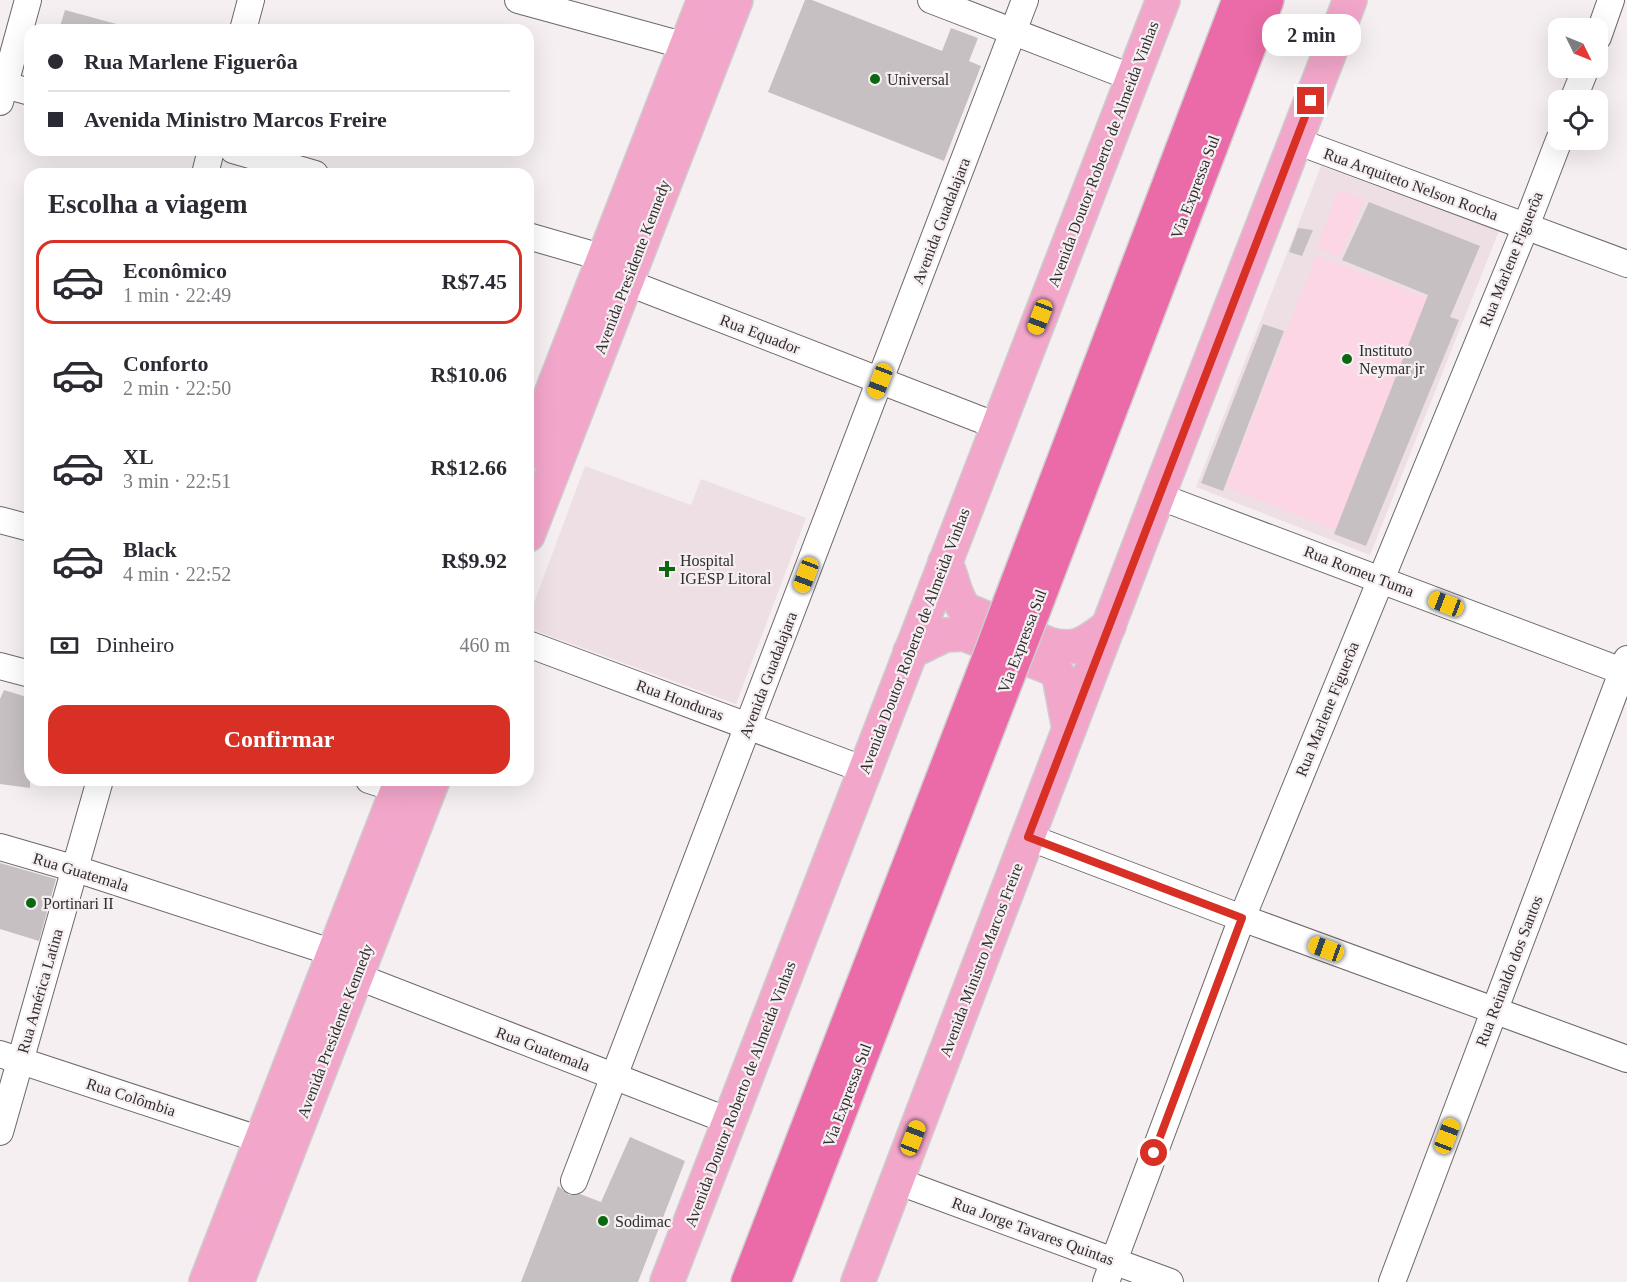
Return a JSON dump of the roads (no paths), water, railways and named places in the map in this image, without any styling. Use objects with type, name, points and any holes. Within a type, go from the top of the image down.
[{"type":"highway","name":"Via Expressa Sul","points":[[1022,607],[1239,0]]},
{"type":"highway","name":"Via Expressa Sul","points":[[748,1282],[1267,0]]},
{"type":"highway","name":"Via Expressa Sul","points":[[774,1282],[997,671]]},
{"type":"main road","name":"Avenida Presidente Kennedy","points":[[534,438],[704,0]]},
{"type":"main road","name":"Avenida Presidente Kennedy","points":[[534,520],[736,0]]},
{"type":"main road","name":"Avenida Doutor Roberto de Almeida Vinhas","points":[[667,1282],[1163,0]]},
{"type":"main road","name":"Avenida Ministro Marcos Freire","points":[[858,1282],[1350,0]]},
{"type":"main road","points":[[945,562],[951,574],[958,601],[966,610],[1048,644],[1062,648],[1080,646],[1108,626]]},
{"type":"main road","points":[[910,652],[945,635],[964,634],[1046,666],[1059,676],[1069,729]]},
{"type":"main road","name":"Avenida Presidente Kennedy","points":[[206,1282],[334,953],[388,786]]},
{"type":"main road","name":"Avenida Presidente Kennedy","points":[[237,1282],[431,786]]},
{"type":"street","points":[[24,92],[3,93],[28,0]]},
{"type":"street","points":[[245,24],[251,0]]},
{"type":"street","points":[[518,0],[686,46]]},
{"type":"street","points":[[931,0],[1133,78]]},
{"type":"street","name":"Avenida Guadalajara","points":[[574,1181],[1025,0]]},
{"type":"street","points":[[1605,18],[1611,0]]},
{"type":"street","name":"Rua Arquiteto Nelson Rocha","points":[[1296,141],[1627,264]]},
{"type":"street","name":"Rua Marlene Figuerôa","points":[[1110,1271],[1242,918],[1526,226],[1554,150]]},
{"type":"street","points":[[253,156],[294,168]]},
{"type":"street","points":[[534,238],[604,258]]},
{"type":"street","name":"Rua Equador","points":[[604,258],[626,282],[997,426]]},
{"type":"street","name":"Rua Romeu Tuma","points":[[1158,496],[1626,668]]},
{"type":"street","points":[[0,520],[24,526]]},
{"type":"street","name":"Rua Honduras","points":[[534,646],[865,770]]},
{"type":"street","points":[[0,666],[24,672]]},
{"type":"street","name":"Rua Reinaldo dos Santos","points":[[1392,1282],[1626,668]]},
{"type":"street","name":"Rua América Latina","points":[[0,1132],[10,1057],[76,869],[98,786]]},
{"type":"street","points":[[1028,837],[1627,1059]]},
{"type":"street","name":"Rua Guatemala","points":[[0,847],[76,869],[334,953]]},
{"type":"street","name":"Rua Guatemala","points":[[356,976],[729,1121]]},
{"type":"street","name":"Rua Colômbia","points":[[10,1057],[261,1140]]},
{"type":"street","name":"Rua Jorge Tavares Quintas","points":[[897,1181],[1110,1271],[1170,1282]]},
{"type":"place","name":"Universal","points":[[875,79]]},
{"type":"place","name":"Instituto Neymar jr","points":[[1347,359]]},
{"type":"place","name":"Hospital IGESP Litoral","points":[[667,569]]},
{"type":"place","name":"Portinari II","points":[[31,903]]},
{"type":"place","name":"Sodimac","points":[[603,1221]]}]
